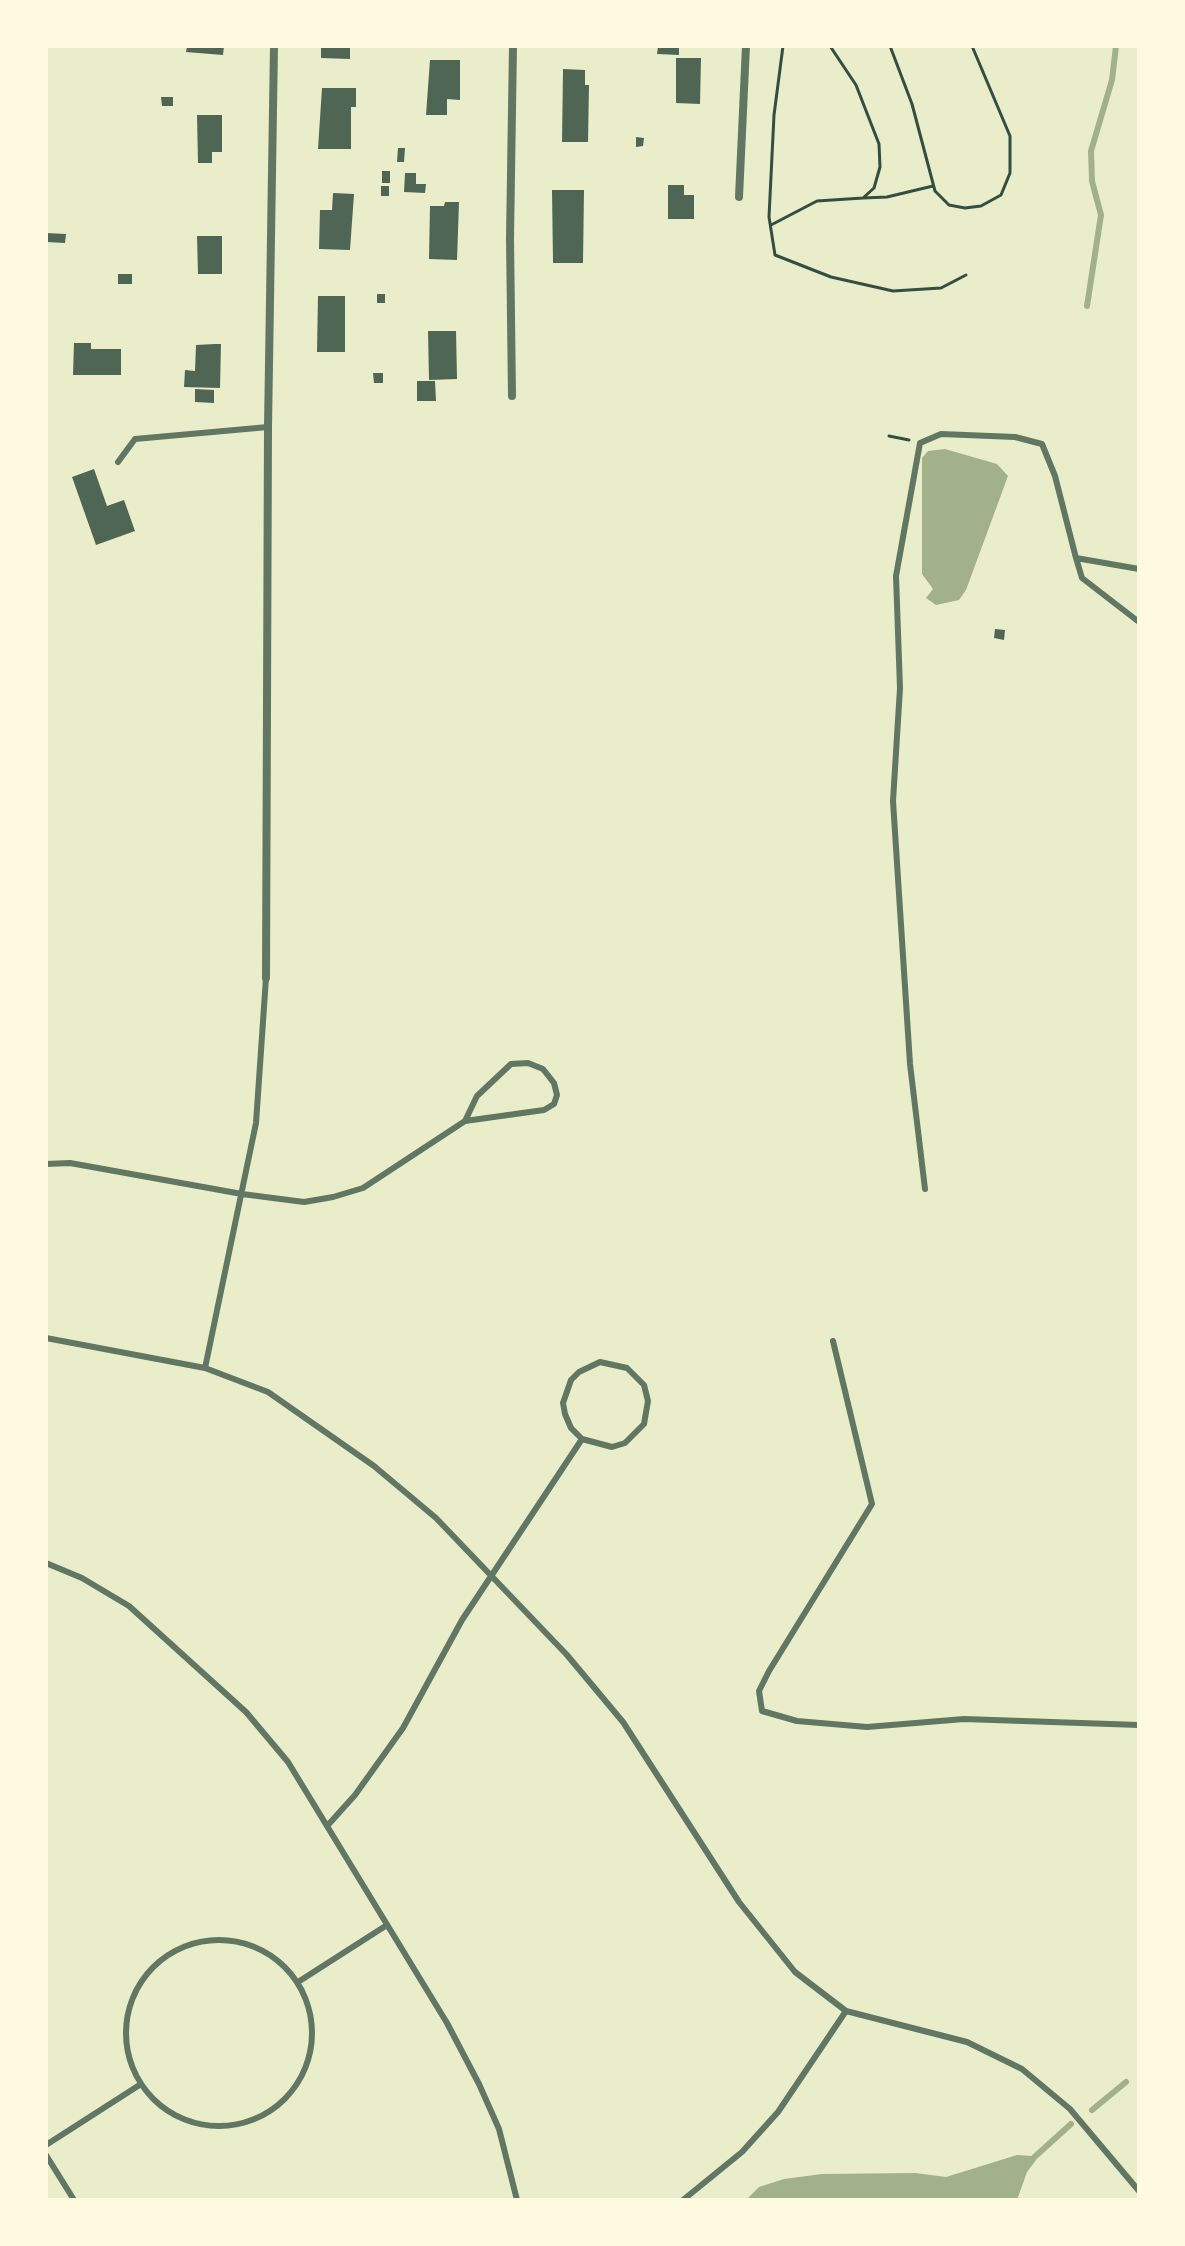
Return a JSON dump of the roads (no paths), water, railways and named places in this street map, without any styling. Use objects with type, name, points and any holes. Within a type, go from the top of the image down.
[{"type":"street","points":[[266,978],[268,427],[274,46]]},
{"type":"street","points":[[512,396],[510,238],[513,46]]},
{"type":"street","points":[[739,197],[746,46]]},
{"type":"lane","points":[[118,462],[135,439],[268,427]]},
{"type":"lane","points":[[925,1189],[910,1064],[893,801],[900,688],[896,576],[920,443],[941,434],[1015,437],[1042,444],[1052,466],[1082,578],[1139,622]]},
{"type":"lane","points":[[1076,558],[1139,569]]},
{"type":"lane","points":[[205,1368],[256,1123],[266,978]]},
{"type":"lane","points":[[46,1164],[70,1163],[304,1202],[363,1188],[465,1121],[544,1110],[554,1104],[557,1095],[554,1083],[543,1069],[528,1063],[511,1064],[477,1096],[465,1121]]},
{"type":"lane","points":[[46,1338],[205,1368],[268,1392],[308,1418],[436,1518],[492,1572],[623,1722],[769,1942],[795,1972],[846,2011],[967,2042],[1022,2069],[1070,2109],[1139,2191]]},
{"type":"lane","points":[[833,1341],[872,1504],[764,1681],[759,1691],[762,1711],[797,1721],[867,1727],[964,1719],[1139,1725]]},
{"type":"lane","points":[[600,1362],[627,1368],[644,1385],[648,1401],[644,1424],[625,1443],[612,1447],[582,1439],[571,1428],[565,1414],[563,1403],[571,1380],[579,1372],[600,1362]]},
{"type":"lane","points":[[328,1825],[355,1795],[403,1728],[462,1620],[582,1439]]},
{"type":"lane","points":[[46,1563],[82,1578],[129,1606],[192,1659],[246,1712],[288,1762],[479,2084],[499,2129],[517,2200]]},
{"type":"lane","points":[[298,1982],[387,1925]]},
{"type":"lane","points":[[210,1940],[235,1940],[263,1950],[283,1965],[298,1982],[310,2009],[313,2035],[310,2056],[296,2085],[274,2109],[242,2123],[204,2125],[169,2110],[141,2084],[129,2058],[126,2032],[130,2007],[138,1986],[167,1956],[186,1945],[210,1940]]},
{"type":"lane","points":[[683,2200],[742,2152],[778,2112],[846,2011]]},
{"type":"lane","points":[[46,2145],[141,2084]]},
{"type":"lane","points":[[46,2155],[74,2200]]},
{"type":"waterway","points":[[1087,306],[1101,215],[1092,181],[1091,151],[1112,80],[1116,46]]},
{"type":"waterway","points":[[1092,2110],[1126,2082]]},
{"type":"waterway","points":[[1029,2162],[1071,2124]]}]
